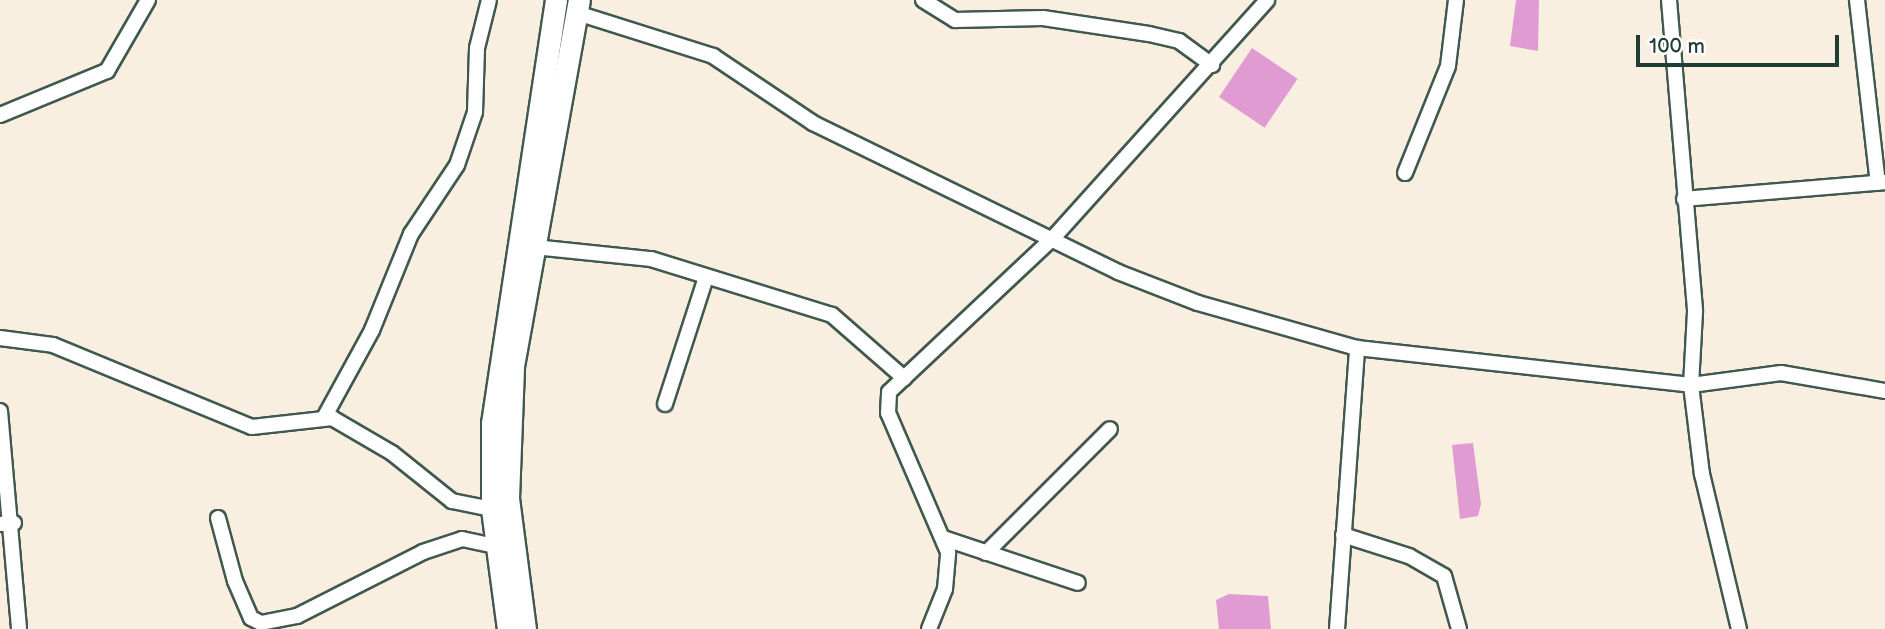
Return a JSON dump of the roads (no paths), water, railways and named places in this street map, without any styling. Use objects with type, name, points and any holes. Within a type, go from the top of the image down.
[{"type":"main road","points":[[508,629],[492,509],[497,357],[556,0]]},
{"type":"main road","points":[[525,629],[508,464],[513,366],[578,7]]},
{"type":"street","points":[[0,115],[107,71],[148,0]]},
{"type":"street","points":[[325,416],[372,330],[411,234],[462,153],[475,112],[477,48],[489,0]]},
{"type":"street","points":[[923,0],[955,20],[1043,18],[1149,33],[1179,41],[1212,65]]},
{"type":"street","points":[[1405,173],[1448,66],[1456,0]]},
{"type":"street","points":[[1669,0],[1695,312],[1690,385],[1702,474],[1739,629]]},
{"type":"street","points":[[1684,199],[1881,183],[1857,0]]},
{"type":"street","points":[[929,629],[949,567],[943,538],[888,413],[889,392],[1053,238],[1268,1]]},
{"type":"street","points":[[578,7],[713,56],[813,122],[1053,238],[1198,303],[1357,348],[1690,385],[1781,373],[1885,391]]},
{"type":"street","points":[[534,247],[651,259],[832,315],[904,378]]},
{"type":"street","points":[[665,404],[706,277]]},
{"type":"street","points":[[0,338],[53,345],[253,427],[325,416],[392,453],[452,501],[492,509]]},
{"type":"street","points":[[1337,629],[1357,348]]},
{"type":"street","points":[[0,411],[7,524],[19,629]]},
{"type":"street","points":[[986,552],[1110,429]]},
{"type":"street","points":[[218,518],[235,581],[251,618],[261,624],[297,616],[423,552],[462,539],[496,546]]},
{"type":"street","points":[[1343,535],[1409,556],[1444,576],[1459,629]]},
{"type":"street","points":[[943,538],[1078,583]]}]
